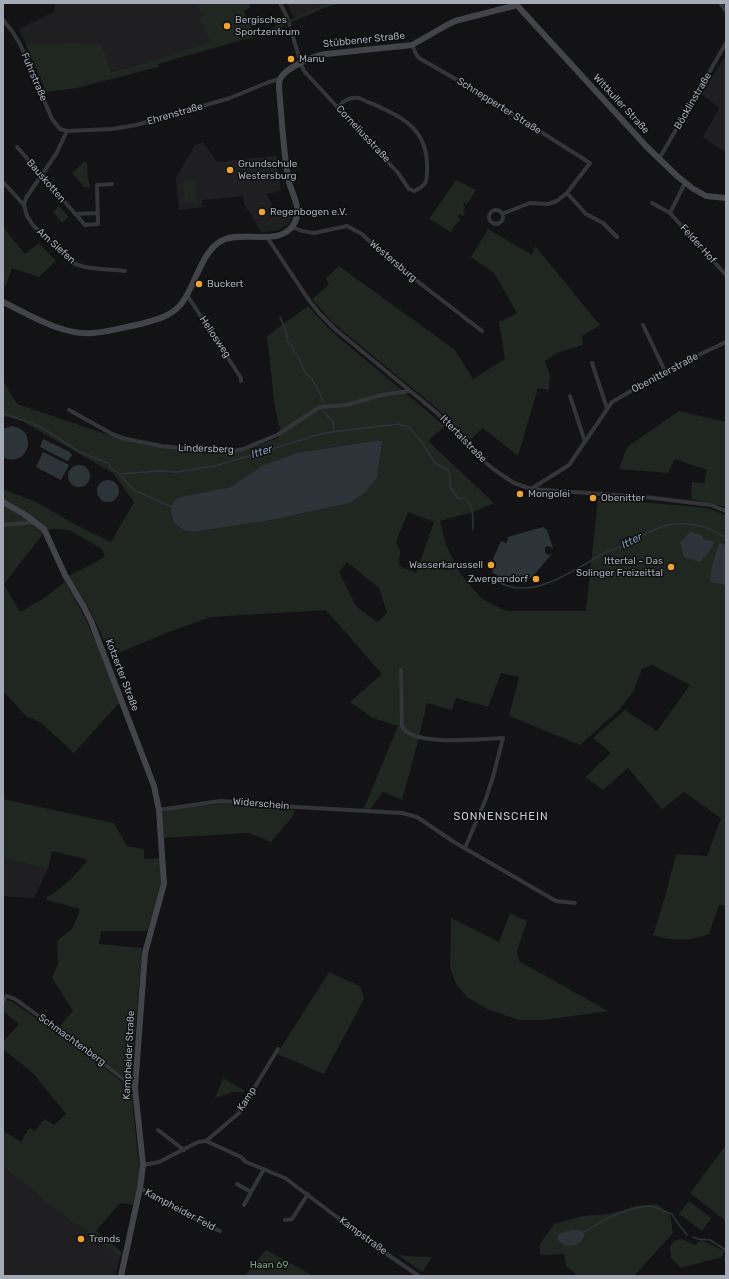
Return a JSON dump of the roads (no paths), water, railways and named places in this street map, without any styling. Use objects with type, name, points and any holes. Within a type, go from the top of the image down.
[{"type":"street","points":[[280,3],[286,17]]},
{"type":"street","points":[[720,3],[726,11]]},
{"type":"street","name":"Stübbener Straße","points":[[280,80],[286,72],[301,63],[320,55],[412,45],[447,25],[517,4]]},
{"type":"street","name":"Wittkuller Straße","points":[[517,4],[659,159],[685,183],[706,196],[726,198]]},
{"type":"street","name":"Fuhrstraße","points":[[3,20],[12,30],[20,44],[52,119],[60,129],[67,131]]},
{"type":"street","name":"Corneliusstraße","points":[[291,30],[305,72],[398,173],[409,189],[414,191],[422,187],[427,181],[428,163],[426,148],[421,137],[411,125],[359,98],[346,100],[338,107]]},
{"type":"street","name":"Böcklinstraße","points":[[659,159],[726,43]]},
{"type":"street","name":"Schnepperter Straße","points":[[412,45],[419,58],[469,87],[590,163],[567,193]]},
{"type":"street","points":[[3,302],[58,328],[88,334],[107,332],[164,318],[179,307],[187,295],[208,253],[217,244],[235,236],[267,237],[283,234],[292,227],[296,221],[298,211],[287,169],[279,88],[280,80]]},
{"type":"street","name":"Ehrenstraße","points":[[67,131],[112,129],[136,125],[230,98],[270,82],[280,80]]},
{"type":"street","points":[[24,205],[26,198],[56,154],[67,131]]},
{"type":"street","name":"Bauskotten","points":[[17,147],[85,225],[98,224],[98,213]]},
{"type":"street","name":"Am Siefen","points":[[3,182],[24,205],[27,216],[33,225],[72,262],[86,267],[125,270]]},
{"type":"street","points":[[670,213],[685,183]]},
{"type":"street","points":[[75,214],[98,213],[97,185],[112,184]]},
{"type":"street","points":[[502,214],[530,203],[552,203],[567,193],[586,214],[603,223],[617,237]]},
{"type":"street","name":"Felder Hof","points":[[652,203],[670,213],[726,275]]},
{"type":"street","name":"Westersburg","points":[[292,227],[302,231],[314,233],[347,226],[362,234],[386,258],[482,331]]},
{"type":"street","name":"Ittertalstraße","points":[[267,237],[308,299],[335,329],[437,413],[481,459],[514,483],[531,489],[645,497],[711,505],[726,511]]},
{"type":"street","name":"Heliosweg","points":[[187,295],[241,378],[241,381]]},
{"type":"street","points":[[643,324],[665,371]]},
{"type":"street","name":"Obenitterstraße","points":[[531,489],[568,465],[612,402],[665,371],[726,342]]},
{"type":"street","points":[[592,363],[607,408]]},
{"type":"street","name":"Lindersberg","points":[[69,410],[114,435],[126,439],[162,446],[200,450],[234,451],[282,433],[320,407],[346,405],[409,391]]},
{"type":"street","points":[[570,396],[585,442]]},
{"type":"street","name":"Kotzerter Straße","points":[[3,502],[35,522],[45,532],[65,575],[91,621],[154,786],[159,810],[164,884]]},
{"type":"street","points":[[3,525],[35,522]]},
{"type":"street","points":[[401,670],[402,726],[406,732],[419,738],[442,740],[503,738],[485,801],[465,848],[556,901],[575,903]]},
{"type":"street","name":"Widerschein","points":[[159,810],[220,801],[261,805],[402,813],[416,817],[465,848]]},
{"type":"street","name":"Kampheider Straße","points":[[121,1276],[140,1188],[143,1165],[135,1088],[145,953],[164,884]]},
{"type":"street","name":"Schmachtenberg","points":[[3,1001],[7,996],[15,999],[86,1050],[135,1088]]},
{"type":"street","name":"Kamp","points":[[206,1141],[239,1113],[278,1049]]},
{"type":"street","points":[[158,1130],[184,1150]]},
{"type":"street","points":[[143,1165],[159,1162],[198,1142],[206,1141]]},
{"type":"street","name":"Kampstraße","points":[[206,1141],[241,1157],[246,1162],[285,1178],[418,1276]]},
{"type":"street","points":[[244,1205],[264,1169]]},
{"type":"street","points":[[237,1184],[251,1192]]},
{"type":"street","name":"Kampheider Feld","points":[[140,1188],[210,1227],[220,1231]]},
{"type":"street","points":[[285,1220],[292,1219],[308,1194]]},
{"type":"waterway","points":[[280,317],[286,331],[287,341],[297,354],[305,372],[311,378],[320,393],[323,402]]},
{"type":"waterway","name":"Itter","points":[[3,413],[39,426],[80,452],[108,463],[111,468],[119,474],[160,471],[176,472],[215,466],[324,433],[398,424],[409,427],[421,441],[435,463],[448,470],[450,475],[450,487],[458,498],[464,498],[470,505],[473,516],[473,529]]},
{"type":"waterway","points":[[325,413],[333,422],[334,431]]},
{"type":"waterway","points":[[119,474],[134,490],[172,507]]},
{"type":"waterway","name":"Itter","points":[[497,581],[517,588],[531,588],[542,585],[576,570],[606,552],[621,547],[655,529],[668,525],[690,524],[707,528],[726,537]]},
{"type":"waterway","points":[[584,1232],[615,1215],[631,1209],[651,1206],[672,1214],[687,1235]]},
{"type":"waterway","points":[[693,1237],[710,1240],[726,1250]]},
{"type":"tunnel","points":[[287,17],[291,30]]},
{"type":"place","name":"Bergisches Sportzentrum","points":[[227,26]]},
{"type":"place","name":"Manu","points":[[291,59]]},
{"type":"place","name":"Grundschule Westersburg","points":[[230,170]]},
{"type":"place","name":"Regenbogen e.V.","points":[[262,212]]},
{"type":"place","name":"Buckert","points":[[199,284]]},
{"type":"place","name":"Mongolei","points":[[520,494]]},
{"type":"place","name":"Obenitter","points":[[593,498]]},
{"type":"place","name":"Wasserkarussell","points":[[491,565]]},
{"type":"place","name":"Ittertal - Das Solinger Freizeittal","points":[[671,567]]},
{"type":"place","name":"Zwergendorf","points":[[536,579]]},
{"type":"place","name":"Trends","points":[[81,1239]]},
{"type":"district","name":"SONNENSCHEIN","points":[[501,817]]},
{"type":"park label","name":"Haan 69","points":[[269,1265]]}]
